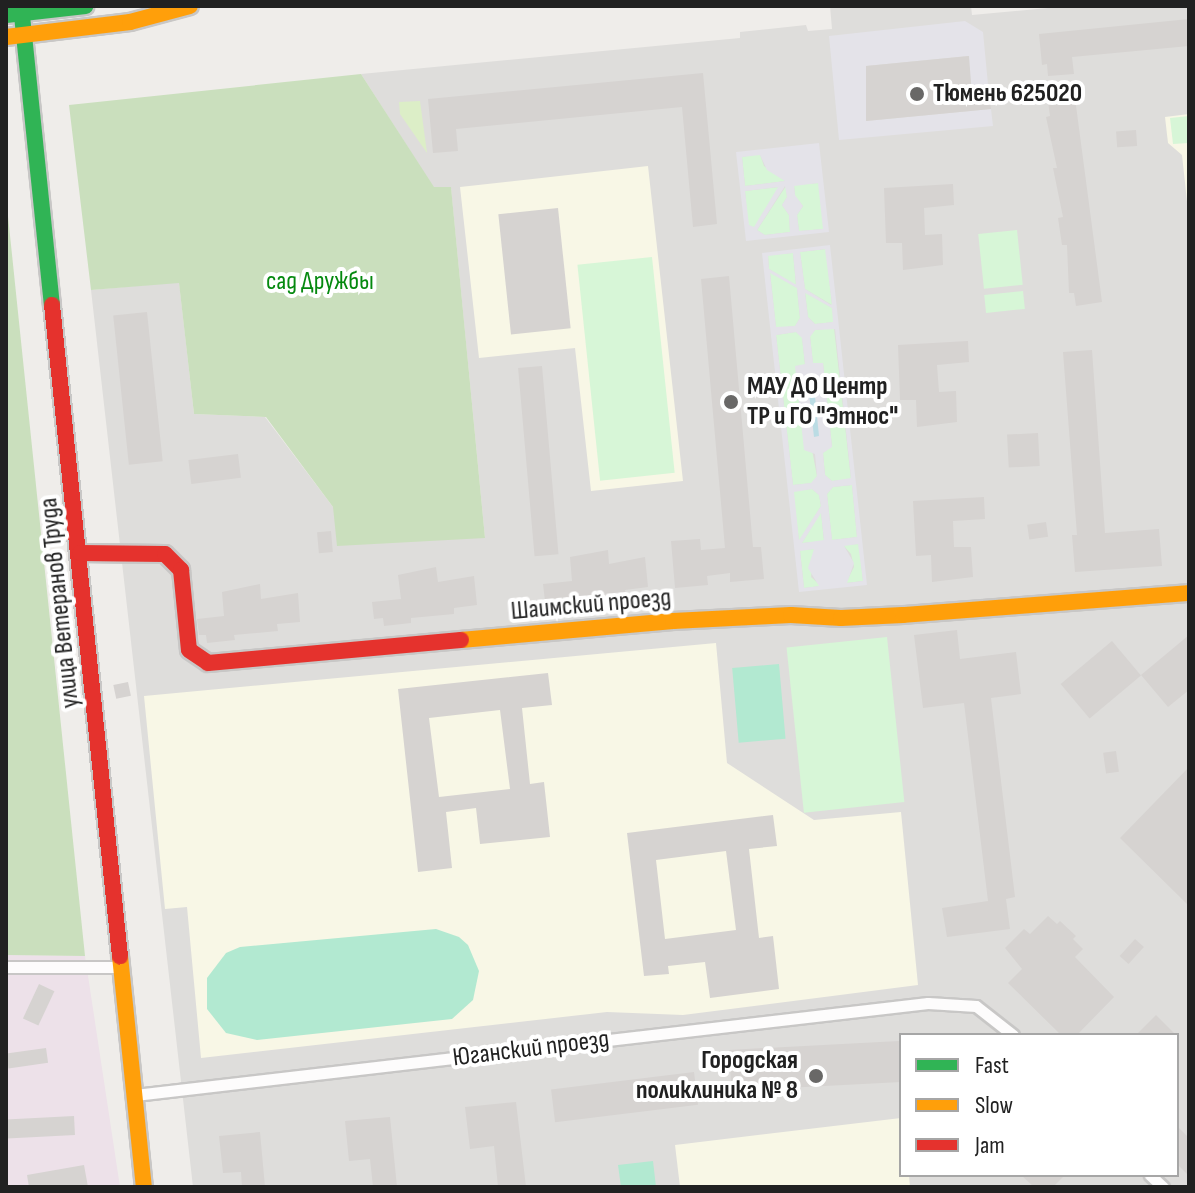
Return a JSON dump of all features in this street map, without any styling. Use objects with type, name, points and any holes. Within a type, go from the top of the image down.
[{"type":"main road","points":[[16,12],[85,6]]},
{"type":"main road","points":[[6,37],[130,22],[190,6]]},
{"type":"main road","name":"улица Ветеранов Труда","points":[[16,12],[24,35],[144,1187]]},
{"type":"main road","name":"Шаимский проезд","points":[[80,553],[165,554],[181,570],[189,650],[208,663],[673,621],[791,615],[882,616],[1189,593]]},
{"type":"street","points":[[6,967],[122,967]]},
{"type":"street","name":"Юганский проезд","points":[[135,1095],[928,1003],[976,1006],[1010,1033]]},
{"type":"shaded area","points":[[830,6],[971,6],[972,15],[1070,6],[1189,6],[1189,1187],[193,1187],[91,290],[179,282],[194,414],[265,417],[333,507],[485,538],[451,188],[434,188],[361,74],[740,38],[740,32],[806,25],[808,31],[832,29]]},
{"type":"shaded area","points":[[965,21],[983,32],[989,95],[972,96],[968,56],[866,66],[866,121],[991,109],[993,126],[839,140],[829,36]]},
{"type":"shaded area","points":[[1189,114],[1189,220],[1182,155],[1168,143],[1165,117]]},
{"type":"shaded area","points":[[819,143],[829,232],[746,241],[736,152]],"holes":[[[760,155],[767,170],[785,181],[745,186],[742,157]],[[818,183],[823,229],[799,231],[797,215],[803,206],[795,195],[794,186]],[[785,186],[787,197],[782,205],[789,215],[790,232],[765,235],[757,230]],[[778,187],[754,227],[749,225],[745,191]]]},
{"type":"shaded area","points":[[648,166],[683,481],[591,491],[575,348],[479,358],[460,187]]},
{"type":"shaded area","points":[[830,245],[867,585],[799,592],[762,253]],"holes":[[[825,249],[831,305],[805,289],[800,252]],[[793,253],[796,284],[769,269],[768,256]],[[770,273],[797,288],[800,318],[795,326],[776,327]],[[805,293],[832,308],[833,322],[815,324],[808,317]],[[835,329],[851,478],[832,481],[825,475],[823,453],[832,447],[823,363],[813,363],[810,337],[815,330]],[[796,332],[802,338],[805,364],[795,366],[804,450],[815,454],[817,476],[811,483],[793,485],[776,335]],[[852,485],[857,537],[832,540],[827,494],[833,487]],[[812,489],[819,495],[821,506],[799,540],[794,492]],[[821,513],[824,540],[802,543]],[[858,544],[863,581],[847,583],[854,563],[844,546]],[[814,549],[808,568],[819,586],[804,588],[800,551]]]},
{"type":"shaded area","points":[[716,643],[727,763],[814,820],[901,812],[918,985],[683,1015],[607,1012],[201,1058],[187,907],[165,909],[144,696]]},
{"type":"shaded area","points":[[6,955],[85,956],[120,1187],[6,1187]]},
{"type":"shaded area","points":[[899,1118],[899,1177],[909,1177],[910,1187],[680,1187],[675,1145]]},
{"type":"green space","name":"сад Дружбы","points":[[361,74],[434,187],[451,187],[485,538],[337,546],[333,507],[266,417],[194,414],[179,283],[91,290],[69,105]]},
{"type":"green space","points":[[420,101],[427,153],[400,114],[399,102]]},
{"type":"green space","points":[[1189,116],[1189,143],[1173,144],[1170,118]]},
{"type":"green space","points":[[760,154],[764,166],[785,181],[745,186],[742,157]]},
{"type":"green space","points":[[819,183],[824,229],[799,231],[797,215],[803,206],[795,196],[794,185]]},
{"type":"green space","points":[[786,186],[787,197],[782,205],[789,215],[790,232],[765,235],[757,230]]},
{"type":"green space","points":[[779,187],[754,228],[748,225],[745,191]]},
{"type":"green space","points":[[6,197],[85,956],[6,955]]},
{"type":"green space","points":[[1017,230],[1023,285],[984,289],[978,234]]},
{"type":"green space","points":[[826,249],[832,305],[805,289],[800,252]]},
{"type":"green space","points":[[793,253],[796,285],[769,269],[768,255]]},
{"type":"green space","points":[[652,257],[675,473],[600,481],[577,265]]},
{"type":"green space","points":[[770,272],[797,288],[800,318],[795,326],[776,328]]},
{"type":"green space","points":[[1023,291],[1025,309],[986,313],[984,295]]},
{"type":"green space","points":[[805,292],[832,308],[834,322],[815,324],[808,317]]},
{"type":"green space","points":[[834,328],[851,479],[832,481],[825,475],[823,453],[832,446],[823,363],[813,364],[810,336],[815,330]]},
{"type":"green space","points":[[796,332],[802,337],[805,365],[796,366],[817,476],[812,483],[793,485],[776,335]]},
{"type":"green space","points":[[852,485],[857,537],[832,540],[827,494],[833,487]]},
{"type":"green space","points":[[812,489],[819,495],[821,506],[799,541],[793,491]]},
{"type":"green space","points":[[821,512],[824,541],[802,543]]},
{"type":"green space","points":[[859,544],[863,581],[846,583],[854,567],[851,554],[843,545]]},
{"type":"green space","points":[[815,549],[811,577],[821,586],[804,588],[800,550]]},
{"type":"green space","points":[[887,637],[904,802],[804,813],[787,648]]},
{"type":"green space","points":[[779,664],[786,739],[739,743],[732,668]]},
{"type":"green space","points":[[436,929],[459,937],[468,945],[479,971],[473,1000],[452,1019],[257,1040],[226,1033],[207,1009],[207,978],[226,953],[240,947]]},
{"type":"green space","points":[[653,1161],[656,1187],[621,1187],[618,1165]]},
{"type":"water","points":[[807,376],[813,376],[819,436],[814,437]]},
{"type":"building","points":[[1189,19],[1189,46],[1072,57],[1074,74],[1048,76],[1047,64],[1042,65],[1039,34]]},
{"type":"building","points":[[969,56],[972,96],[989,95],[991,109],[866,121],[866,66]]},
{"type":"building","points":[[703,73],[717,224],[693,227],[682,107],[456,129],[458,151],[433,153],[428,99]]},
{"type":"building","points":[[1075,98],[1102,302],[1076,306],[1074,293],[1069,293],[1067,245],[1062,245],[1058,218],[1063,217],[1053,168],[1057,168],[1046,117],[1050,116],[1048,102]]},
{"type":"building","points":[[1136,130],[1137,146],[1117,147],[1116,131]]},
{"type":"building","points":[[953,184],[954,205],[924,208],[925,235],[942,234],[943,265],[903,270],[902,243],[886,243],[884,188]]},
{"type":"building","points":[[558,208],[571,328],[511,335],[498,214]]},
{"type":"building","points":[[729,276],[753,547],[761,547],[764,579],[730,582],[730,573],[707,576],[708,585],[675,588],[671,541],[700,539],[701,550],[725,548],[701,279]]},
{"type":"building","points":[[147,312],[163,461],[129,465],[113,316]]},
{"type":"building","points":[[968,341],[969,362],[937,365],[939,392],[956,391],[957,422],[917,427],[916,400],[900,400],[898,345]]},
{"type":"building","points":[[1092,350],[1105,533],[1159,529],[1162,566],[1075,572],[1072,535],[1077,535],[1063,352]]},
{"type":"building","points":[[542,366],[558,554],[535,556],[518,368]]},
{"type":"building","points":[[1038,433],[1040,466],[1009,468],[1007,435]]},
{"type":"building","points":[[238,454],[241,478],[191,484],[188,460]]},
{"type":"building","points":[[984,497],[985,519],[953,521],[954,547],[971,547],[973,577],[932,582],[931,555],[916,556],[913,501]]},
{"type":"building","points":[[1046,522],[1048,537],[1029,539],[1027,525]]},
{"type":"building","points":[[331,531],[333,552],[319,553],[317,532]]},
{"type":"building","points":[[608,550],[609,564],[645,557],[648,587],[625,590],[626,596],[582,600],[582,605],[554,608],[554,600],[545,601],[543,584],[572,581],[570,557]]},
{"type":"building","points":[[436,567],[438,582],[474,576],[477,605],[454,608],[454,614],[411,618],[411,623],[384,626],[383,618],[374,619],[372,602],[401,599],[398,575]]},
{"type":"building","points":[[260,584],[261,599],[298,593],[300,622],[277,624],[278,631],[234,635],[235,640],[207,643],[206,635],[199,635],[197,619],[224,616],[222,592]]},
{"type":"building","points":[[957,630],[960,659],[1016,652],[1021,694],[991,698],[1015,897],[1006,899],[1010,929],[947,937],[942,908],[988,901],[964,703],[923,708],[914,635]]},
{"type":"building","points":[[1189,635],[1189,690],[1168,707],[1141,675]]},
{"type":"building","points":[[1112,641],[1141,675],[1090,719],[1061,684]]},
{"type":"building","points":[[548,673],[552,705],[522,708],[530,784],[544,782],[550,837],[480,844],[476,808],[446,812],[452,868],[418,872],[398,689]],"holes":[[[500,710],[510,789],[439,797],[429,718]]]},
{"type":"building","points":[[128,682],[131,696],[116,699],[113,685]]},
{"type":"building","points":[[1116,751],[1119,772],[1106,774],[1103,753]]},
{"type":"building","points":[[1189,767],[1189,906],[1120,838]]},
{"type":"building","points":[[773,815],[777,846],[749,849],[759,938],[773,936],[779,989],[710,998],[705,962],[668,966],[669,974],[644,976],[627,833]],"holes":[[[726,851],[736,930],[665,939],[656,860]]]},
{"type":"building","points":[[1048,916],[1057,924],[1060,921],[1076,936],[1073,939],[1083,949],[1075,957],[1114,997],[1079,1033],[1059,1033],[1008,983],[1022,969],[1005,948],[1024,929],[1030,934]]},
{"type":"building","points":[[1135,939],[1144,947],[1129,964],[1120,956]]},
{"type":"building","points":[[39,984],[54,991],[38,1026],[23,1018]]},
{"type":"building","points":[[1156,1015],[1174,1033],[1138,1033]]},
{"type":"building","points":[[899,1041],[899,1082],[731,1091],[729,1050]]},
{"type":"building","points":[[46,1048],[48,1063],[8,1068],[6,1054]]},
{"type":"building","points":[[694,1072],[698,1105],[555,1122],[551,1090]]},
{"type":"building","points":[[516,1102],[526,1187],[498,1187],[494,1146],[470,1149],[465,1107]]},
{"type":"building","points":[[74,1116],[75,1135],[7,1139],[6,1120]]},
{"type":"building","points":[[390,1117],[397,1187],[373,1187],[370,1159],[349,1161],[345,1121]]},
{"type":"building","points":[[1179,1128],[1189,1138],[1189,1176],[1179,1166]]},
{"type":"building","points":[[260,1132],[265,1187],[242,1187],[241,1172],[223,1173],[219,1136]]},
{"type":"building","points":[[84,1165],[88,1187],[29,1187],[27,1175]]},
{"type":"building","points":[[1023,1177],[1063,1177],[1053,1187],[1034,1187]]},
{"type":"traffic: fast","points":[[21,6],[52,305]]},
{"type":"traffic: fast","points":[[6,15],[85,6]]},
{"type":"traffic: slow","points":[[6,37],[130,22],[190,6]]},
{"type":"traffic: slow","points":[[461,640],[673,621],[791,615],[841,618],[903,615],[1189,593]]},
{"type":"traffic: slow","points":[[120,956],[144,1187]]},
{"type":"traffic: jam","points":[[52,305],[120,956]]},
{"type":"traffic: jam","points":[[80,553],[165,554],[181,570],[189,650],[208,663],[461,640]]},
{"type":"place","name":"Тюмень 625020","points":[[917,94]]},
{"type":"place","name":"МАУ ДО Центр ТР и ГО \"Этнос\"","points":[[731,402]]},
{"type":"place","name":"Городская поликлиника № 8","points":[[816,1076]]}]
